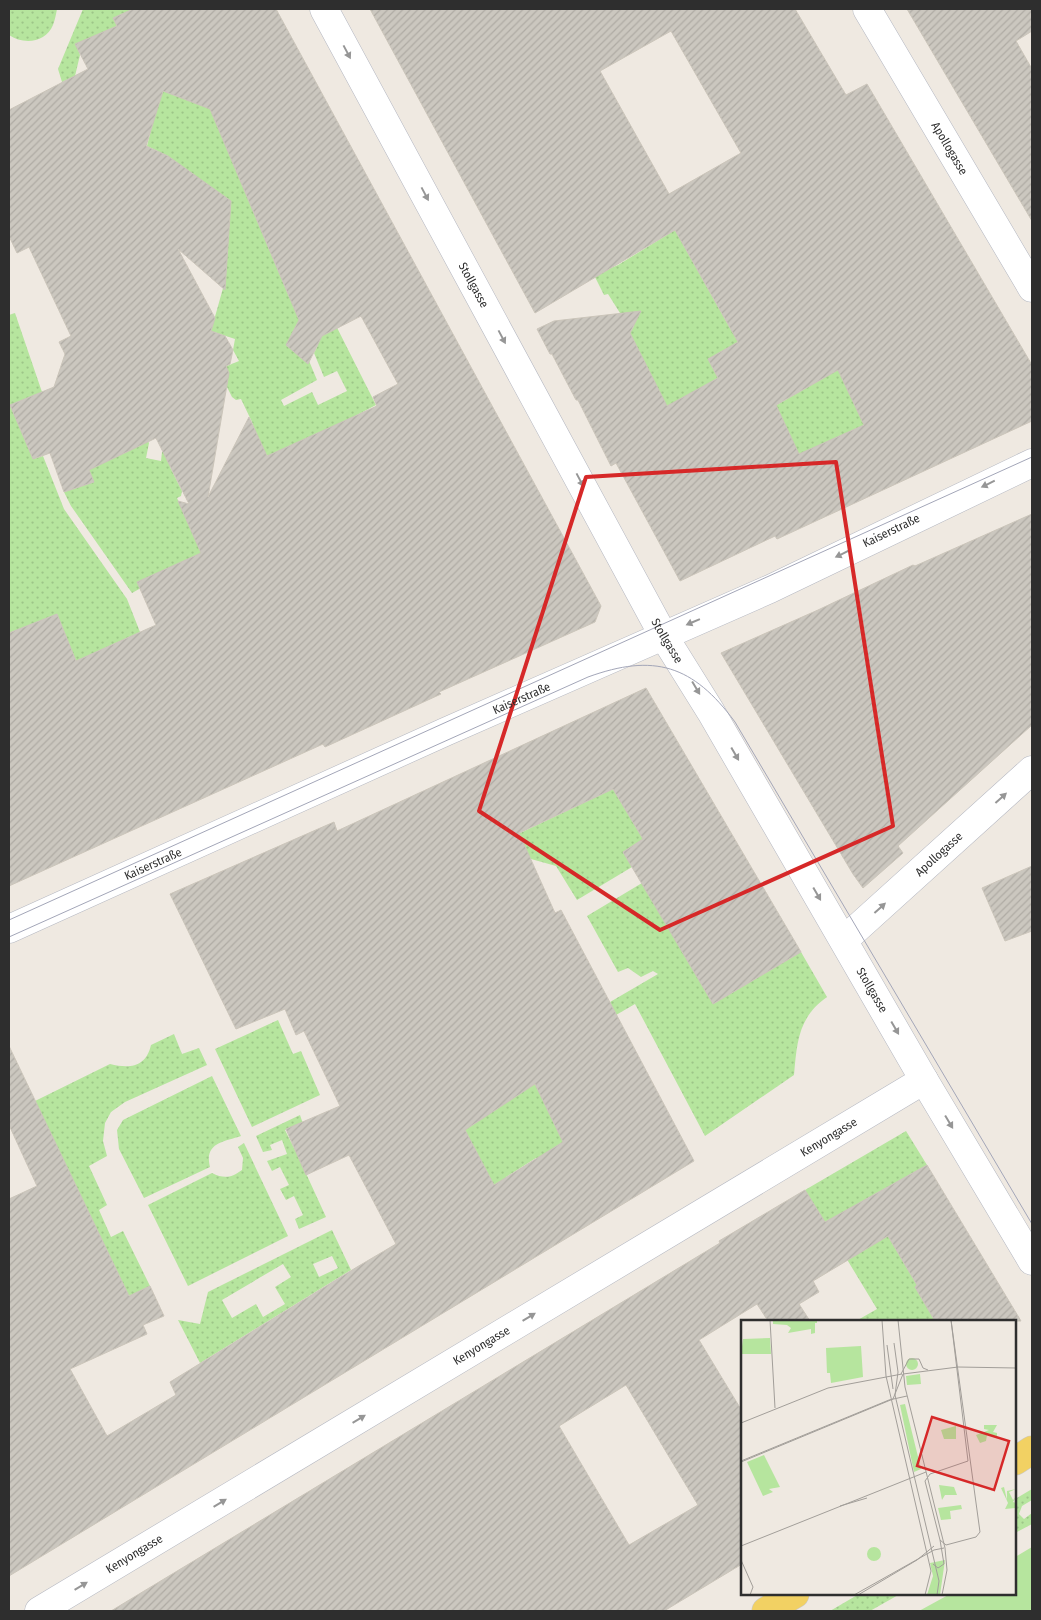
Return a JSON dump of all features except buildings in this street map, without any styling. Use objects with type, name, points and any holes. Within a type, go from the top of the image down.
[{"type":"main road","points":[[1016,1459],[1032,1450]]},
{"type":"main road","points":[[766,1611],[793,1595]]},
{"type":"street","name":"Stollgasse","points":[[324,9],[663,635],[716,720],[924,1080],[1032,1261]]},
{"type":"street","name":"Apollogasse","points":[[867,9],[1032,288]]},
{"type":"street","name":"Kaiserstraße","points":[[9,929],[770,588],[1032,462]]},
{"type":"street","name":"Apollogasse","points":[[844,940],[1032,770]]},
{"type":"street","name":"Kenyongasse","points":[[39,1611],[924,1080]]},
{"type":"highlighted area","points":[[836,462],[893,826],[660,930],[479,811],[586,477]]},
{"type":"green space","points":[[9,9],[57,9],[50,31],[40,39],[27,41],[9,35]]},
{"type":"green space","points":[[83,9],[133,9],[113,18],[117,26],[76,44],[80,55],[75,76],[62,82],[58,69]]},
{"type":"green space","points":[[196,75],[290,299],[316,286],[376,405],[355,416],[278,478],[268,455],[263,456],[252,422],[241,399],[236,400],[232,397],[220,373],[222,368],[239,361],[233,350],[235,339],[211,331],[225,281],[168,156],[147,146],[152,126],[148,123],[158,89],[176,96],[182,82]],"holes":[[[302,325],[318,338],[318,345],[314,353],[324,377],[337,371],[347,391],[318,405],[312,392],[284,406],[281,400],[317,380],[307,356],[290,343],[290,337],[295,328]]]},
{"type":"green space","points":[[675,230],[731,330],[737,328],[740,364],[730,347],[708,359],[718,378],[702,387],[728,433],[865,354],[874,371],[846,386],[864,425],[757,474],[686,446],[630,333],[634,326],[627,313],[620,313],[608,294],[604,295],[594,275],[618,265]]},
{"type":"green space","points":[[15,313],[42,392],[10,405],[33,459],[43,456],[64,509],[127,599],[140,632],[76,661],[57,614],[9,633],[9,315]]},
{"type":"green space","points":[[144,433],[149,443],[146,458],[161,461],[162,452],[171,450],[170,467],[182,491],[181,496],[177,498],[188,522],[211,549],[132,593],[71,506],[64,492],[94,482],[86,463]]},
{"type":"green space","points":[[613,789],[643,839],[623,852],[632,867],[577,900],[556,866],[531,859],[509,866],[501,842]]},
{"type":"green space","points":[[642,883],[713,1004],[801,952],[827,997],[817,1005],[805,1022],[798,1042],[794,1075],[705,1136],[635,1004],[616,1015],[610,1002],[658,974],[653,971],[641,977],[628,968],[618,972],[587,916]]},
{"type":"green space","points":[[470,949],[576,1169],[551,1183],[536,1158],[506,1177],[520,1202],[506,1209],[465,1130]]},
{"type":"green space","points":[[278,1020],[293,1054],[301,1051],[320,1095],[252,1127],[215,1049]]},
{"type":"green space","points":[[174,1034],[182,1054],[199,1048],[207,1065],[125,1102],[111,1112],[105,1123],[103,1141],[107,1156],[89,1166],[107,1205],[99,1210],[111,1237],[123,1231],[150,1286],[129,1296],[35,1101],[110,1064],[136,1065],[145,1058],[151,1045]]},
{"type":"green space","points":[[212,1076],[241,1136],[222,1142],[212,1148],[209,1159],[210,1167],[144,1198],[119,1149],[117,1130],[123,1120]]},
{"type":"green space","points":[[300,1115],[312,1150],[298,1156],[326,1217],[299,1229],[295,1219],[303,1215],[294,1196],[286,1200],[280,1189],[289,1185],[280,1167],[272,1171],[267,1161],[287,1154],[282,1140],[270,1145],[272,1150],[263,1152],[256,1136]],"holes":[[[300,1124],[309,1144],[295,1150],[285,1130]]]},
{"type":"green space","points":[[906,1131],[927,1165],[866,1199],[917,1285],[915,1287],[934,1320],[858,1320],[877,1309],[805,1190]]},
{"type":"green space","points":[[244,1143],[288,1236],[188,1286],[148,1205],[212,1173],[224,1177],[238,1173],[242,1170],[243,1158],[238,1147]]},
{"type":"green space","points":[[332,1230],[351,1270],[200,1363],[178,1320],[200,1324],[208,1292]],"holes":[[[332,1256],[338,1268],[319,1277],[313,1264]],[[283,1264],[291,1277],[275,1287],[285,1304],[263,1317],[256,1304],[232,1318],[222,1300]]]},
{"type":"green space","points":[[1032,1489],[1032,1500],[1022,1506],[1019,1514],[1024,1519],[1032,1513],[1032,1524],[1016,1532],[1016,1498]]},
{"type":"green space","points":[[1032,1547],[1032,1611],[919,1611],[948,1595],[1016,1595],[1016,1556]]},
{"type":"green space","points":[[857,1595],[898,1595],[870,1611],[830,1611]]},
{"type":"tram line","points":[[9,920],[1032,457]]},
{"type":"tram line","points":[[9,937],[588,677],[633,666],[652,666],[670,669],[687,676],[704,688],[735,722],[1032,1224]]}]
